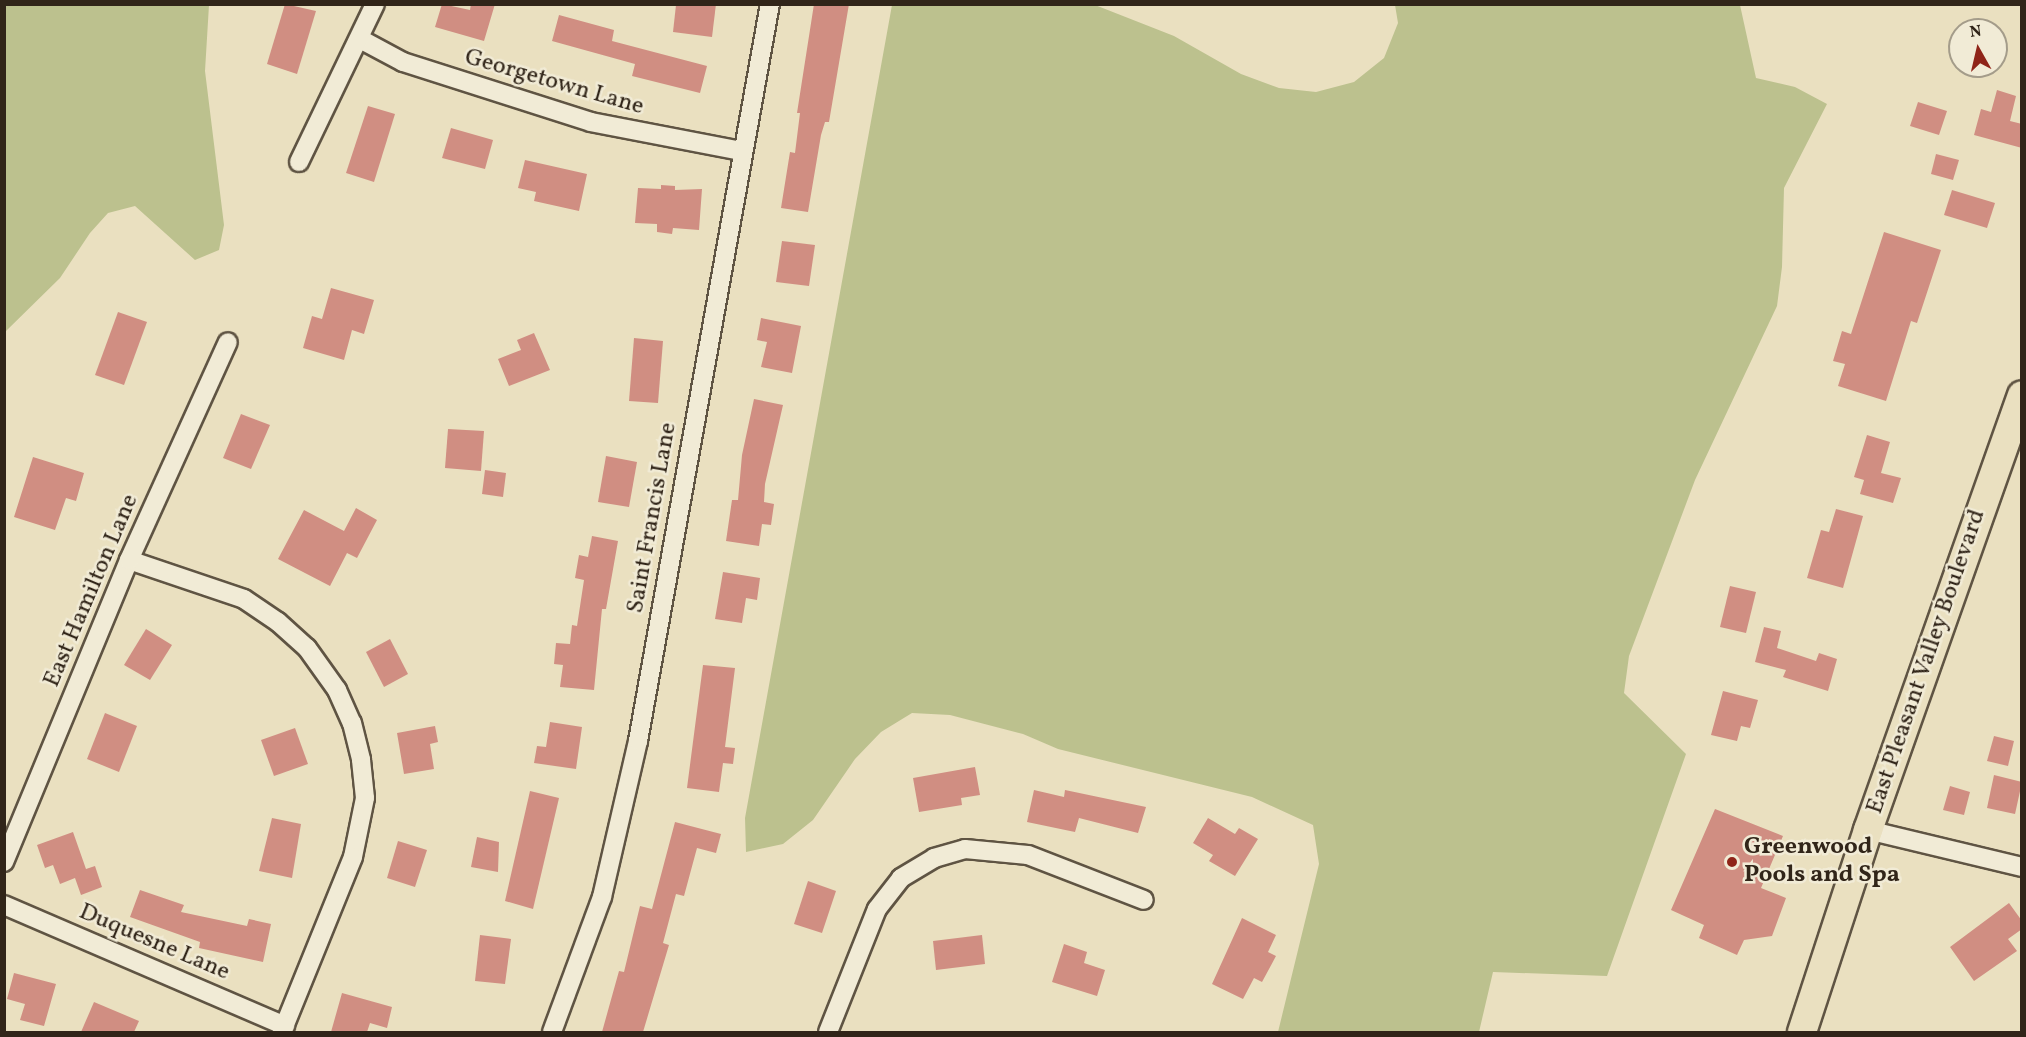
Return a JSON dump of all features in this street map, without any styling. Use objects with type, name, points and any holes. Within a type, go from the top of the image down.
[{"type":"main road","name":"East Pleasant Valley Boulevard","points":[[1802,1032],[1868,830],[2019,411]]},
{"type":"street","points":[[299,162],[375,4]]},
{"type":"street","name":"Saint Francis Lane","points":[[552,1032],[602,897],[638,741],[770,4]]},
{"type":"street","name":"Georgetown Lane","points":[[360,39],[403,62],[591,122],[742,151]]},
{"type":"street","name":"East Hamilton Lane","points":[[4,862],[129,560],[228,342]]},
{"type":"street","points":[[129,560],[244,599],[278,622],[307,648],[336,690],[352,723],[361,760],[365,798],[353,857],[284,1029]]},
{"type":"street","points":[[1868,830],[2022,867]]},
{"type":"street","points":[[828,1032],[877,909],[901,878],[934,858],[965,849],[1028,855],[1144,900]]},
{"type":"street","name":"Duquesne Lane","points":[[4,905],[284,1029]]},
{"type":"green space","points":[[5,4],[209,5],[205,71],[224,225],[219,250],[195,260],[135,206],[108,213],[90,233],[60,278],[5,332]]},
{"type":"green space","points":[[892,5],[1095,5],[1174,36],[1241,74],[1279,88],[1316,92],[1354,82],[1384,58],[1398,23],[1395,5],[1740,5],[1756,78],[1795,87],[1827,104],[1784,188],[1782,267],[1777,306],[1695,480],[1629,656],[1624,693],[1686,754],[1607,976],[1493,972],[1479,1032],[1278,1032],[1319,864],[1313,825],[1252,797],[1058,749],[1023,734],[950,715],[912,713],[881,732],[855,759],[813,820],[783,844],[746,852],[745,818]]},
{"type":"building","points":[[285,4],[316,11],[297,74],[267,64]]},
{"type":"building","points":[[442,4],[470,10],[471,4],[495,4],[484,41],[435,27]]},
{"type":"building","points":[[716,4],[712,37],[673,32],[676,5]]},
{"type":"building","points":[[814,4],[849,4],[829,122],[825,122],[821,135],[808,212],[781,208],[790,152],[795,153],[800,113],[797,113]]},
{"type":"building","points":[[559,15],[614,30],[612,41],[707,66],[700,93],[632,76],[635,64],[552,41]]},
{"type":"building","points":[[1997,90],[2016,96],[2010,121],[2022,124],[2022,148],[1974,135],[1981,109],[1991,112]]},
{"type":"building","points":[[1918,102],[1947,111],[1939,135],[1910,126]]},
{"type":"building","points":[[368,106],[395,114],[374,182],[346,173]]},
{"type":"building","points":[[451,128],[493,140],[485,169],[442,158]]},
{"type":"building","points":[[1936,154],[1959,160],[1953,180],[1931,174]]},
{"type":"building","points":[[525,160],[587,174],[579,211],[534,201],[536,192],[518,188]]},
{"type":"building","points":[[661,185],[675,186],[675,190],[702,189],[699,230],[673,228],[672,234],[657,232],[657,224],[635,223],[638,188],[661,189]]},
{"type":"building","points":[[1952,190],[1995,203],[1987,228],[1944,215]]},
{"type":"building","points":[[1884,232],[1941,250],[1917,323],[1911,321],[1886,401],[1838,386],[1845,364],[1833,361],[1842,331],[1851,334]]},
{"type":"building","points":[[782,241],[815,245],[809,286],[776,282]]},
{"type":"building","points":[[331,288],[374,300],[364,334],[352,330],[344,360],[303,348],[312,316],[322,319]]},
{"type":"building","points":[[118,312],[147,322],[124,385],[95,375]]},
{"type":"building","points":[[761,318],[801,326],[792,373],[761,367],[767,342],[757,340]]},
{"type":"building","points":[[534,333],[550,370],[509,386],[498,359],[521,350],[517,340]]},
{"type":"building","points":[[634,338],[663,341],[658,403],[629,401]]},
{"type":"building","points":[[754,399],[783,405],[765,484],[764,502],[774,504],[771,525],[762,524],[759,546],[726,541],[732,500],[738,500],[742,455]]},
{"type":"building","points":[[241,414],[270,425],[251,469],[223,458]]},
{"type":"building","points":[[448,429],[484,431],[481,471],[445,468]]},
{"type":"building","points":[[1867,435],[1890,442],[1881,473],[1901,478],[1893,503],[1860,494],[1864,480],[1854,477]]},
{"type":"building","points":[[606,456],[637,462],[629,507],[598,502]]},
{"type":"building","points":[[33,457],[84,473],[76,501],[66,498],[55,530],[14,517]]},
{"type":"building","points":[[485,470],[506,473],[503,497],[482,494]]},
{"type":"building","points":[[356,508],[377,520],[357,558],[347,553],[330,586],[278,559],[304,510],[344,531]]},
{"type":"building","points":[[1836,509],[1863,516],[1843,588],[1807,578],[1821,530],[1829,532]]},
{"type":"building","points":[[592,536],[618,541],[606,609],[602,609],[594,690],[560,687],[563,665],[554,664],[556,643],[570,644],[572,625],[577,626],[584,580],[575,578],[579,555],[588,557]]},
{"type":"building","points":[[723,572],[760,578],[757,600],[746,598],[742,623],[715,619]]},
{"type":"building","points":[[1730,586],[1756,592],[1746,633],[1720,627]]},
{"type":"building","points":[[1764,627],[1781,631],[1777,648],[1816,661],[1819,653],[1837,659],[1828,691],[1783,677],[1786,670],[1755,662]]},
{"type":"building","points":[[146,629],[172,645],[150,680],[124,665]]},
{"type":"building","points":[[390,639],[408,674],[384,687],[366,652]]},
{"type":"building","points":[[703,665],[735,668],[725,747],[735,748],[733,764],[723,763],[719,792],[687,788]]},
{"type":"building","points":[[1723,691],[1758,700],[1750,728],[1741,726],[1737,741],[1711,735]]},
{"type":"building","points":[[105,713],[137,726],[119,772],[87,759]]},
{"type":"building","points":[[550,722],[582,727],[576,769],[534,763],[537,746],[546,747]]},
{"type":"building","points":[[435,726],[438,742],[430,744],[434,769],[404,774],[397,733]]},
{"type":"building","points":[[295,728],[308,764],[274,776],[261,740]]},
{"type":"building","points":[[1994,736],[2014,741],[2008,766],[1987,761]]},
{"type":"building","points":[[975,767],[980,795],[961,798],[962,805],[919,812],[913,778]]},
{"type":"building","points":[[1994,775],[2022,782],[2015,814],[1987,808]]},
{"type":"building","points":[[1950,786],[1970,792],[1964,815],[1943,810]]},
{"type":"building","points":[[1034,790],[1064,797],[1065,790],[1146,807],[1138,833],[1079,818],[1075,832],[1027,822]]},
{"type":"building","points":[[530,791],[559,798],[533,909],[505,901]]},
{"type":"building","name":"Greenwood Pools and Spa","points":[[1715,809],[1783,836],[1761,888],[1786,898],[1772,936],[1744,940],[1737,955],[1699,938],[1704,925],[1671,910]]},
{"type":"building","points":[[272,818],[301,824],[292,878],[259,871]]},
{"type":"building","points":[[1208,818],[1235,834],[1239,828],[1258,839],[1235,876],[1209,861],[1213,855],[1193,843]]},
{"type":"building","points":[[675,822],[721,834],[716,853],[697,848],[684,896],[676,894],[663,943],[669,945],[643,1032],[602,1032],[619,971],[624,972],[640,906],[652,909]]},
{"type":"building","points":[[73,832],[86,869],[95,866],[102,887],[81,895],[75,878],[60,884],[53,865],[45,868],[37,845]]},
{"type":"building","points":[[477,837],[499,842],[498,872],[471,867]]},
{"type":"building","points":[[398,841],[427,850],[415,887],[387,878]]},
{"type":"building","points":[[808,881],[836,891],[822,933],[794,924]]},
{"type":"building","points":[[140,890],[184,905],[181,912],[247,926],[249,919],[271,924],[263,962],[199,948],[200,942],[130,917]]},
{"type":"building","points":[[2009,903],[2022,921],[2022,929],[2008,939],[2017,951],[1974,981],[1950,947]]},
{"type":"building","points":[[1242,918],[1276,935],[1268,952],[1276,956],[1262,982],[1254,978],[1243,999],[1212,984]]},
{"type":"building","points":[[480,935],[511,939],[505,984],[475,981]]},
{"type":"building","points":[[982,935],[985,964],[936,970],[933,941]]},
{"type":"building","points":[[1064,944],[1087,952],[1084,963],[1105,970],[1097,996],[1052,982]]},
{"type":"building","points":[[14,973],[56,984],[44,1026],[20,1020],[25,1004],[7,999]]},
{"type":"building","points":[[342,993],[392,1007],[387,1028],[370,1023],[367,1032],[331,1032]]},
{"type":"building","points":[[94,1002],[139,1021],[134,1032],[81,1032]]},
{"type":"place","name":"Greenwood Pools and Spa","points":[[1732,862]]}]
